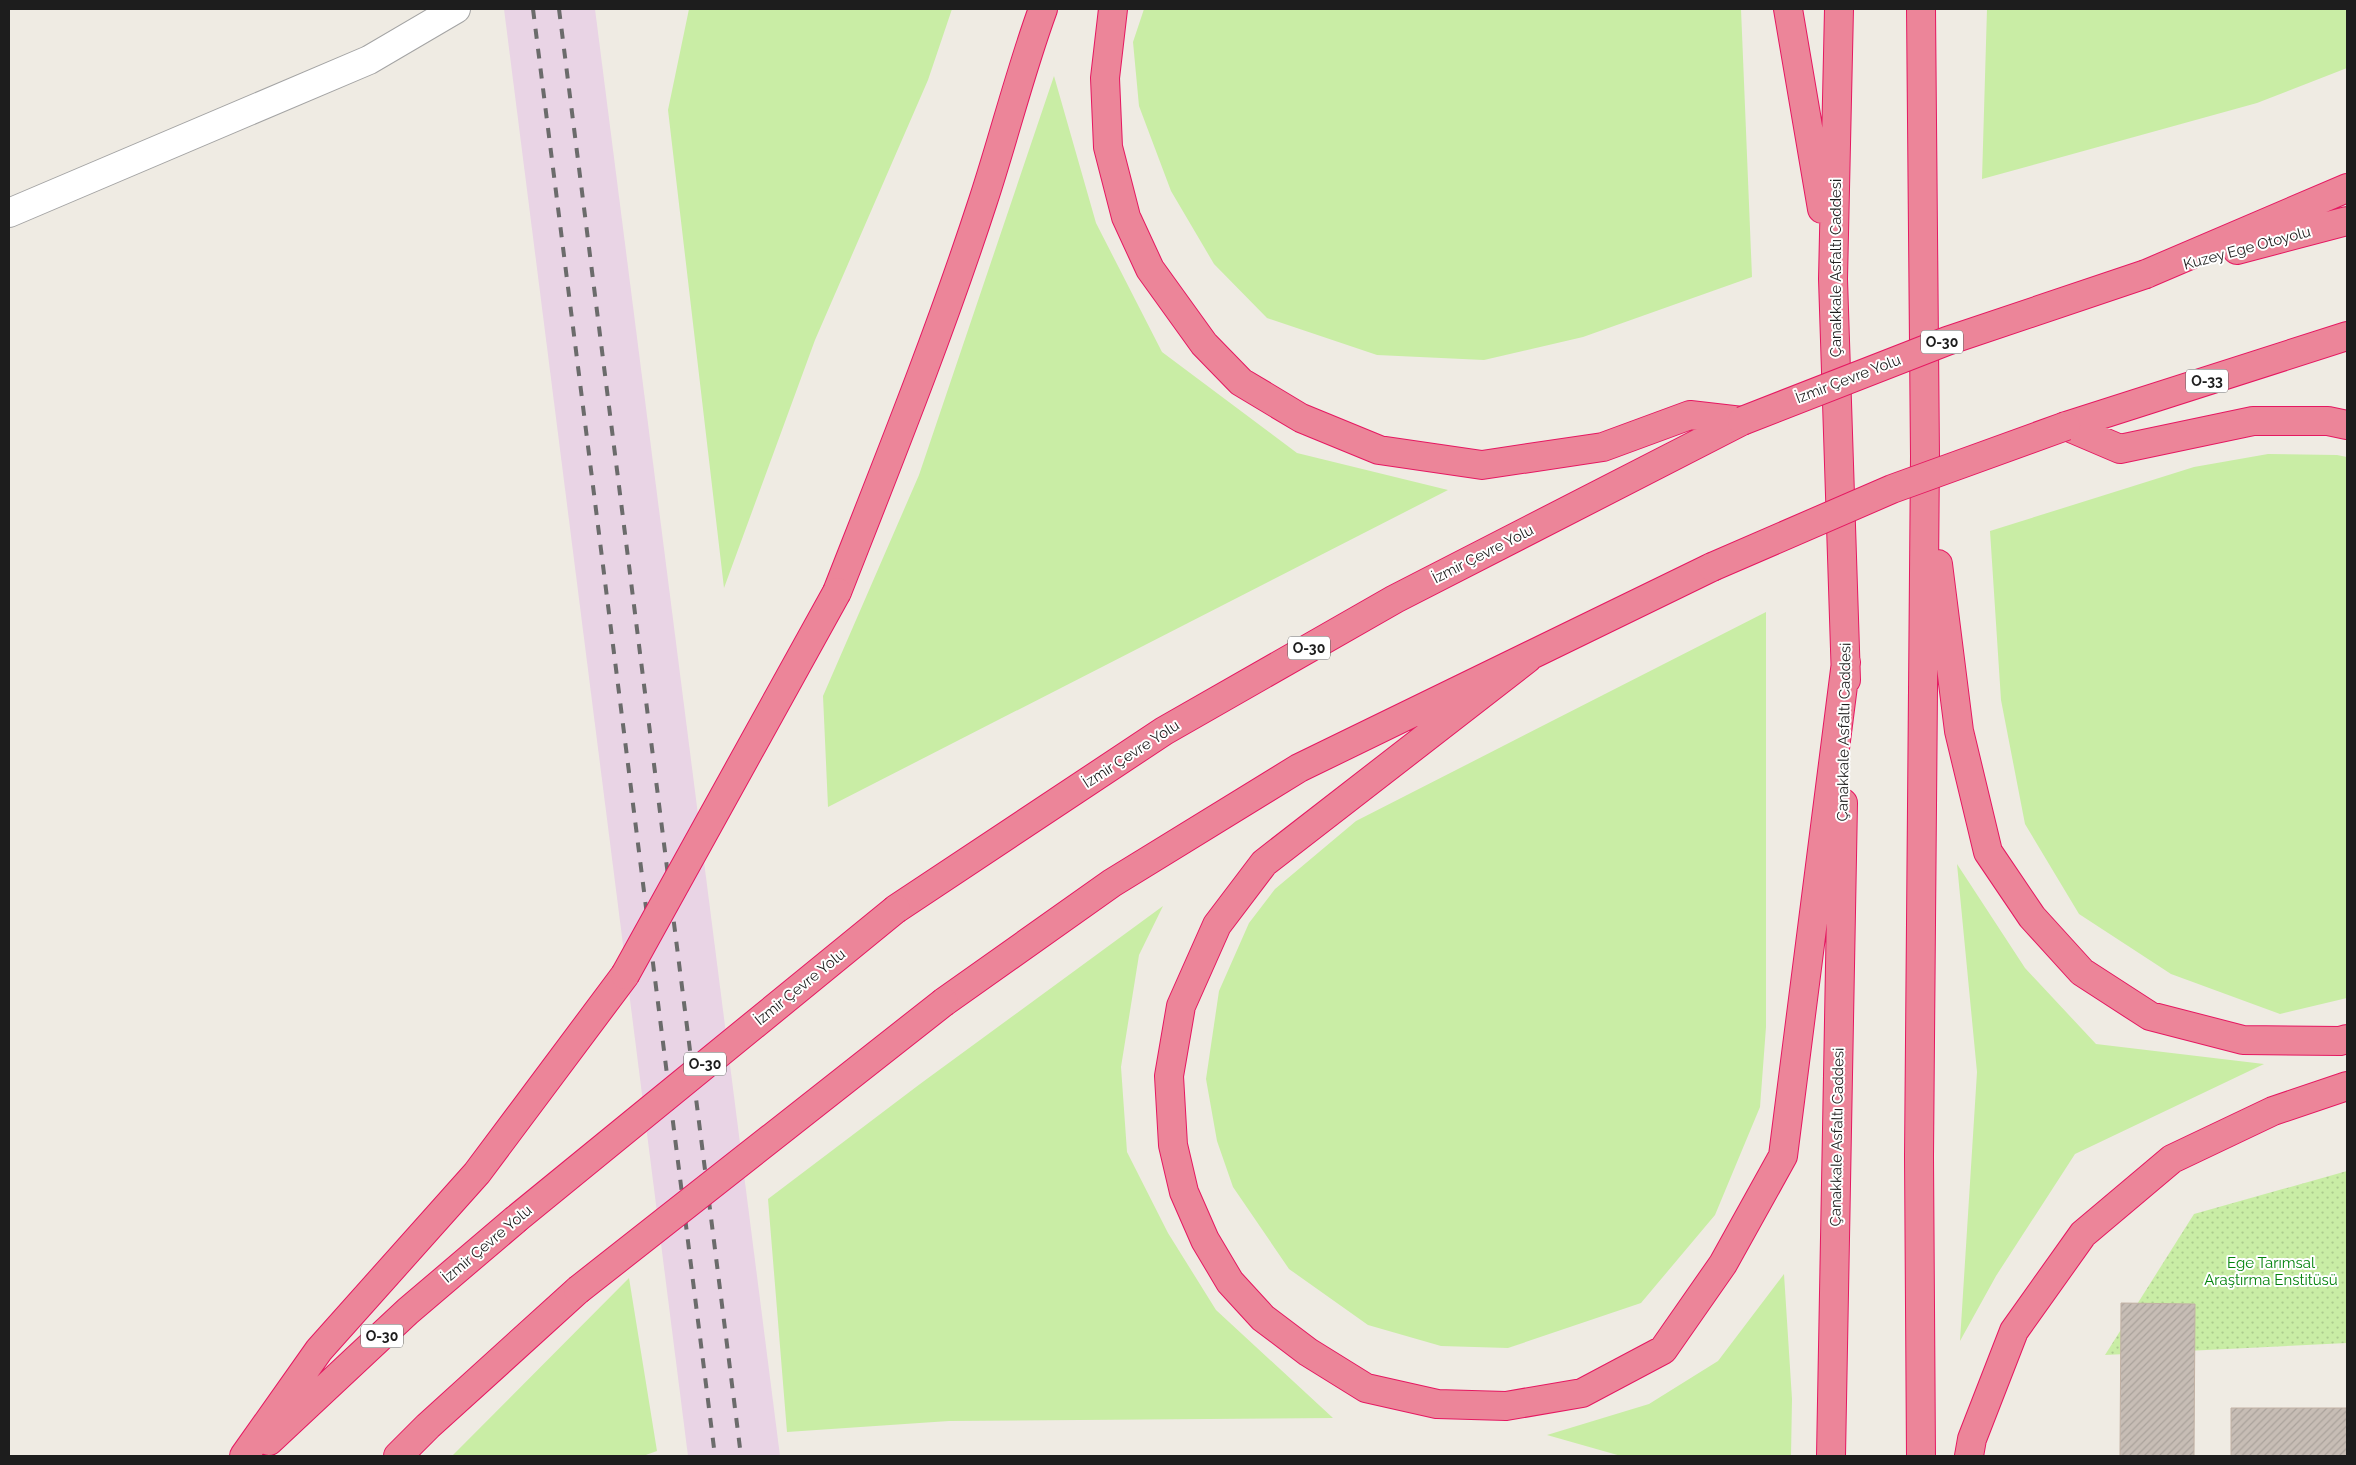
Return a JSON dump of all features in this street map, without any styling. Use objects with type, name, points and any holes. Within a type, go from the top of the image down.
[{"type":"highway","points":[[244,1456],[319,1350],[477,1172],[624,975],[837,592],[917,388],[983,200],[1028,49],[1043,9]]},
{"type":"highway","points":[[1113,9],[1105,78],[1108,147],[1126,217],[1150,269],[1204,344],[1241,382],[1301,418],[1379,450],[1482,465],[1603,447],[1690,415],[1742,421]]},
{"type":"highway","points":[[1788,9],[1833,279]]},
{"type":"highway","name":"Çanakkale Asfaltı Caddesi","points":[[1831,1456],[1846,662],[1833,279],[1840,9]]},
{"type":"highway","points":[[1921,9],[1925,456],[1919,1157],[1921,1456]]},
{"type":"highway","points":[[2146,274],[2347,188]]},
{"type":"highway","name":"Kuzey Ege Otoyolu","points":[[2146,274],[2347,221]]},
{"type":"highway","name":"İzmir Çevre Yolu","points":[[252,1456],[408,1311],[515,1220],[896,909],[1164,731],[1395,599],[1742,421],[1946,341],[2146,274]]},
{"type":"highway","name":"O-33","points":[[2066,426],[2347,336]]},
{"type":"highway","points":[[398,1456],[428,1426],[578,1290],[944,1002],[1112,884],[1299,768],[1712,568],[1892,489],[2066,426],[2120,449],[2254,420],[2328,421],[2347,424]]},
{"type":"highway","points":[[1925,456],[1959,731],[1988,852],[2032,917],[2082,972],[2150,1016],[2243,1040],[2340,1041],[2347,1039]]},
{"type":"highway","points":[[1527,658],[1264,862],[1217,925],[1181,1006],[1170,1076],[1173,1145],[1184,1192],[1205,1240],[1230,1282],[1263,1318],[1308,1352],[1366,1388],[1437,1404],[1506,1406],[1582,1393],[1663,1350],[1723,1264],[1783,1156],[1846,662]]},
{"type":"highway","points":[[1969,1456],[1972,1439],[2014,1331],[2083,1234],[2172,1159],[2273,1111],[2347,1086]]},
{"type":"street","points":[[9,213],[369,60],[456,9]]},
{"type":"shaded area","points":[[504,9],[595,9],[780,1456],[688,1456]]},
{"type":"green space","points":[[689,9],[952,9],[928,80],[815,340],[724,588],[668,110]]},
{"type":"green space","points":[[1144,9],[1741,9],[1752,277],[1583,337],[1484,360],[1377,355],[1267,318],[1214,264],[1171,191],[1139,106],[1133,42]]},
{"type":"green space","points":[[1987,9],[2347,9],[2347,68],[2257,103],[1982,179]]},
{"type":"green space","points":[[1054,76],[1096,223],[1162,352],[1297,453],[1448,490],[828,807],[823,696],[919,475]]},
{"type":"green space","points":[[2268,454],[2337,455],[2347,457],[2347,998],[2280,1014],[2171,974],[2079,914],[2025,824],[2001,700],[1990,531],[2194,467]]},
{"type":"green space","points":[[1766,612],[1766,1027],[1760,1107],[1715,1215],[1641,1303],[1508,1348],[1441,1346],[1368,1325],[1289,1269],[1233,1187],[1217,1141],[1206,1079],[1219,991],[1249,923],[1275,889],[1356,821]]},
{"type":"green space","points":[[1957,864],[2025,968],[2096,1044],[2264,1064],[2075,1154],[1996,1276],[1960,1341],[1977,1072]]},
{"type":"green space","points":[[1163,906],[1139,955],[1121,1067],[1127,1152],[1168,1233],[1216,1310],[1333,1418],[949,1421],[787,1432],[768,1199],[920,1084]]},
{"type":"green space","name":"Ege Tarımsal Araştırma Enstitüsü","points":[[2347,1171],[2347,1343],[2105,1355],[2194,1214]]},
{"type":"green space","points":[[1784,1274],[1792,1399],[1791,1456],[1621,1456],[1547,1435],[1649,1404],[1718,1361]]},
{"type":"green space","points":[[629,1278],[657,1451],[643,1456],[452,1456]]},
{"type":"building","points":[[2121,1303],[2195,1304],[2194,1456],[2120,1456]]},
{"type":"building","points":[[2231,1408],[2347,1408],[2347,1456],[2231,1456]]},
{"type":"railway","points":[[533,9],[715,1456]]},
{"type":"railway","points":[[559,9],[741,1456]]}]
